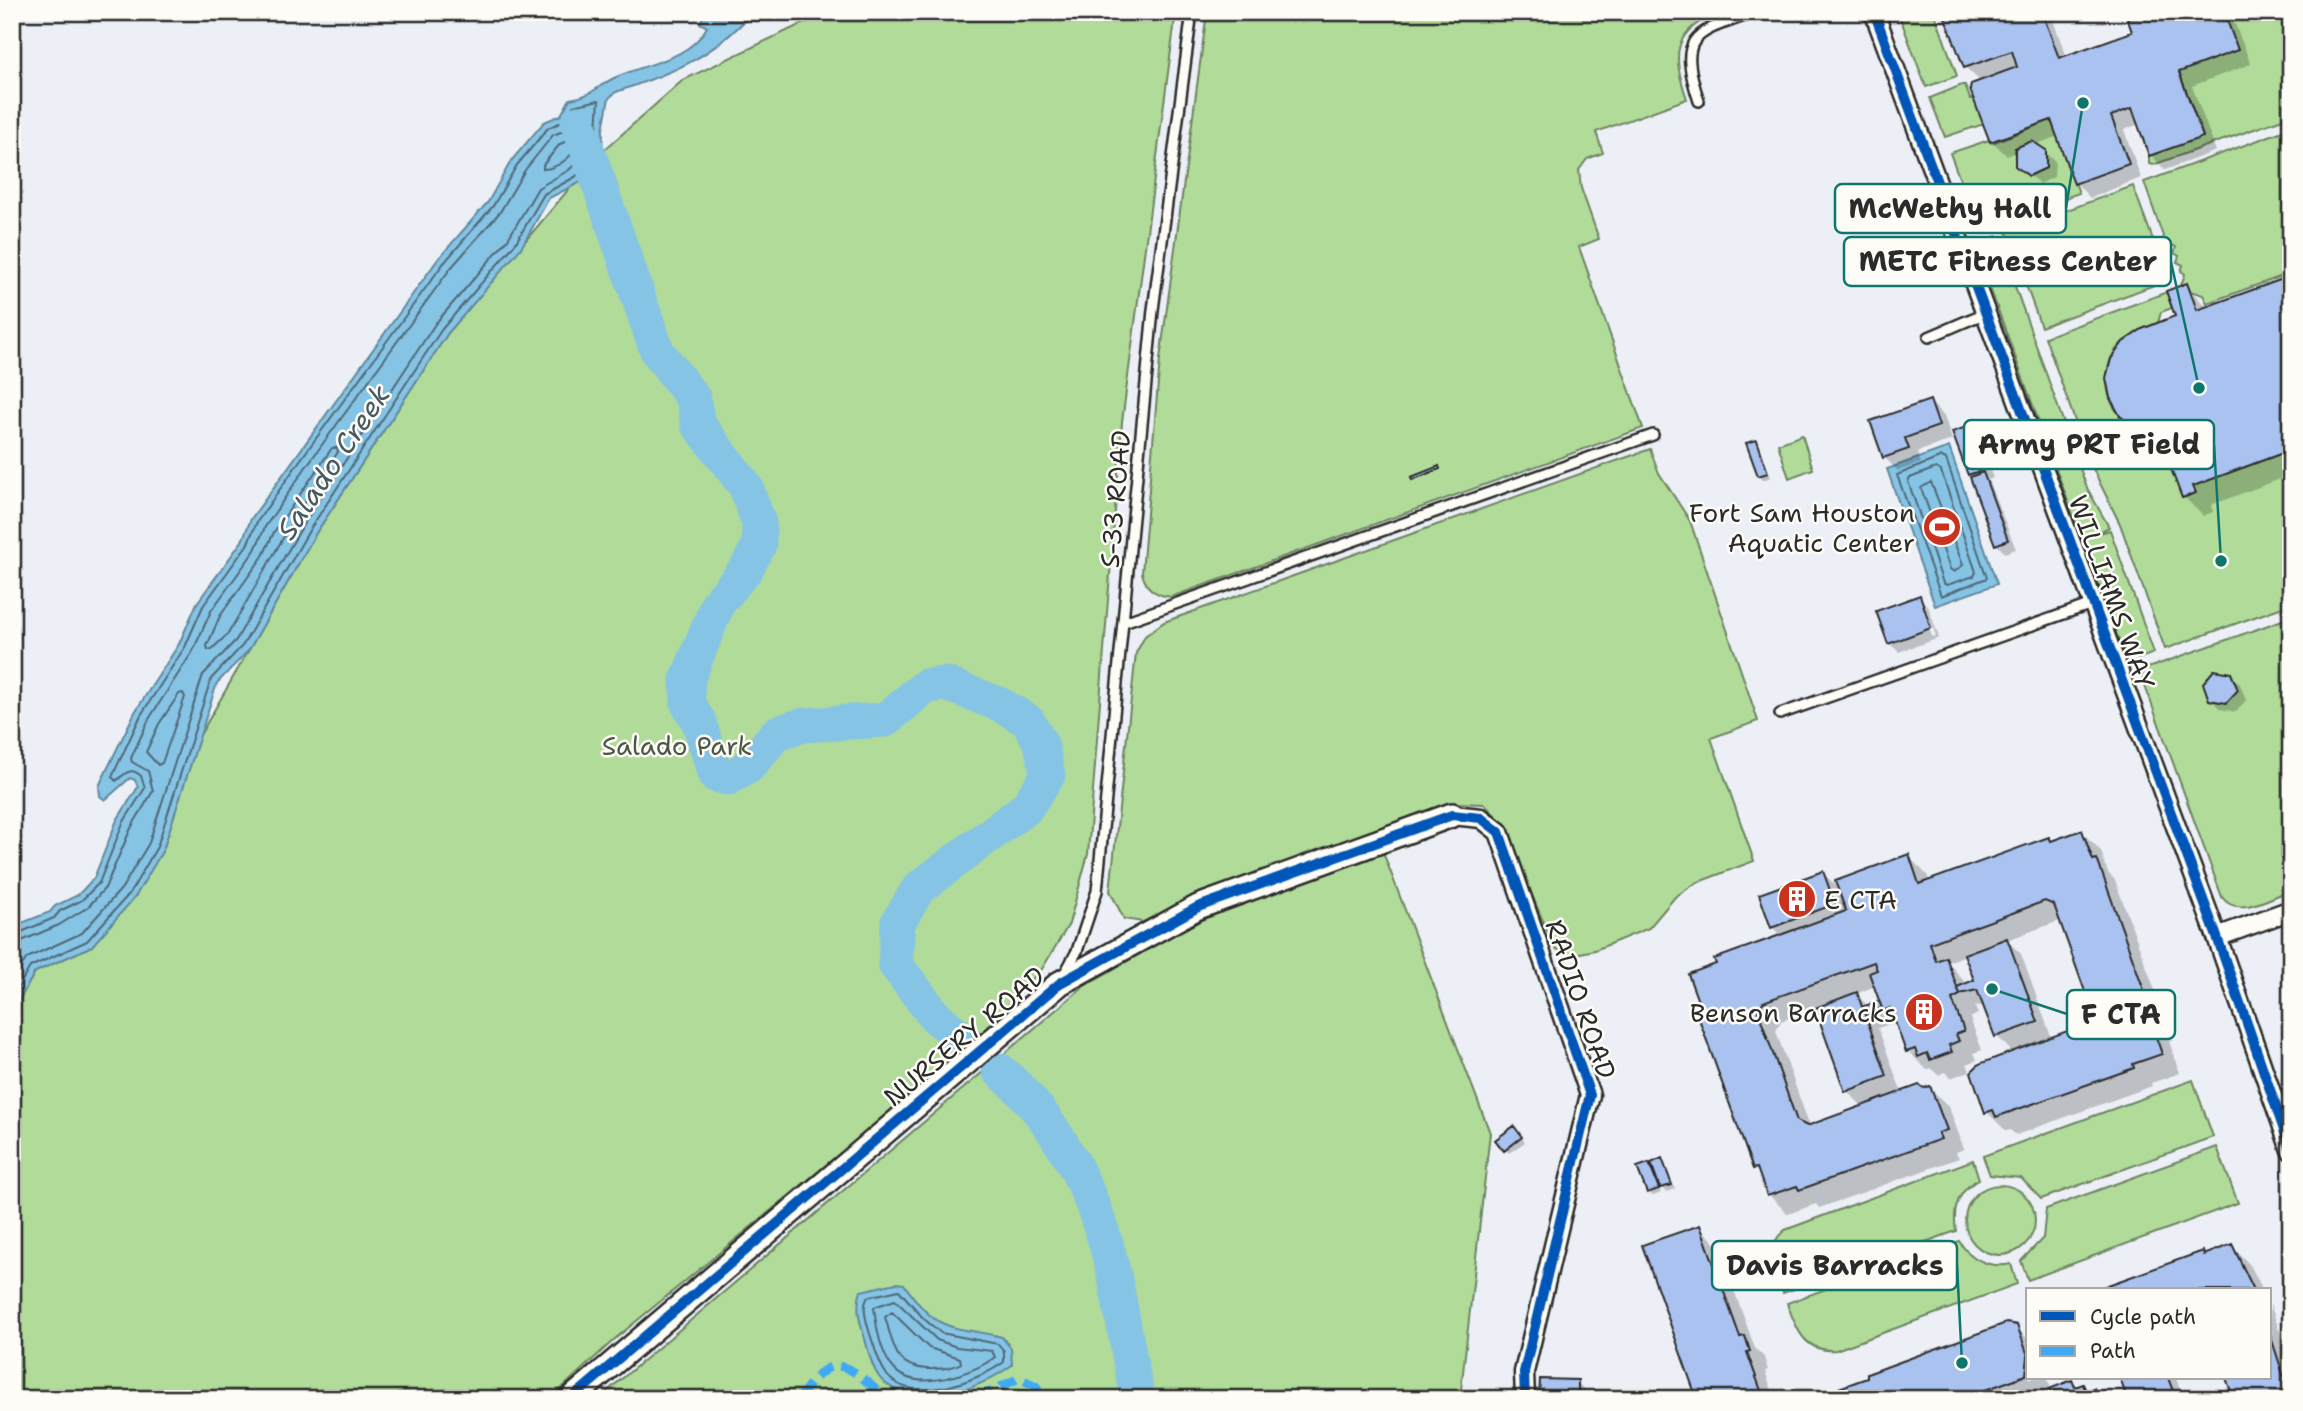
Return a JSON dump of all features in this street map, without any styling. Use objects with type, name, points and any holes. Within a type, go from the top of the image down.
[{"type":"street","name":"WILLIAMS WAY","points":[[1874,12],[1983,314],[2217,937],[2291,1150]]},
{"type":"street","name":"NURSERY ROAD","points":[[571,1397],[1060,983],[1198,907],[1452,815]]},
{"type":"street","name":"RADIO ROAD","points":[[1452,815],[1481,818],[1499,832],[1590,1095],[1524,1371],[1525,1399]]},
{"type":"street","points":[[2217,937],[2291,910]]},
{"type":"lane","name":"S-33 ROAD","points":[[1060,983],[1077,951],[1097,891],[1153,310],[1192,12]]},
{"type":"lane","points":[[1699,101],[1688,63],[1694,40],[1709,29],[1756,12]]},
{"type":"lane","points":[[1929,337],[1983,314]]},
{"type":"lane","points":[[1124,622],[1653,435]]},
{"type":"lane","points":[[1780,714],[2092,604]]},
{"type":"green space","name":"Salado Park","points":[[827,12],[1176,12],[1122,422],[1088,854],[1069,924],[1042,969],[967,1049],[616,1338],[550,1399],[12,1399],[12,1013],[35,972],[92,946],[163,850],[196,742],[316,533],[448,333],[594,159],[683,80]]},
{"type":"green space","points":[[1207,12],[1721,12],[1692,27],[1680,46],[1679,69],[1687,99],[1596,132],[1603,153],[1587,159],[1579,170],[1581,188],[1599,239],[1579,247],[1643,428],[1171,597],[1152,590],[1142,573],[1160,359]]},
{"type":"green space","points":[[1898,12],[1937,12],[1936,17],[1957,76],[1926,87]]},
{"type":"green space","points":[[2224,12],[2291,12],[2291,116],[2153,165],[2149,164],[2149,156],[2203,136],[2179,72],[2237,50]]},
{"type":"green space","points":[[1965,85],[1970,99],[1974,98],[1984,124],[1945,137],[1930,98]]},
{"type":"green space","points":[[2051,120],[2079,193],[2018,215],[2007,188],[1968,201],[1950,153],[1989,140],[1992,143]]},
{"type":"green space","points":[[2291,128],[2291,273],[2207,303],[2203,295],[2190,291],[2187,284],[2181,285],[2185,274],[2181,271],[2183,265],[2177,262],[2179,256],[2174,253],[2176,247],[2165,242],[2144,182]]},
{"type":"green space","points":[[2133,186],[2168,280],[2041,327],[2007,232]]},
{"type":"green space","points":[[1997,236],[2087,488],[2109,527],[2096,534],[2110,530],[2154,653],[2138,659],[2122,649],[1979,258],[1984,241]]},
{"type":"green space","points":[[2167,292],[2172,308],[2161,312],[2158,323],[2123,342],[2111,359],[2108,369],[2108,390],[2115,409],[2146,433],[2151,441],[2090,463],[2045,337]]},
{"type":"green space","points":[[1802,435],[1813,469],[1789,478],[1778,444]]},
{"type":"green space","points":[[2153,445],[2159,461],[2167,458],[2183,498],[2195,493],[2193,486],[2291,450],[2291,604],[2165,649],[2120,524],[2092,467]]},
{"type":"green space","points":[[1650,449],[1659,473],[1690,521],[1758,721],[1711,738],[1754,861],[1696,883],[1675,897],[1649,928],[1595,950],[1566,956],[1554,947],[1500,820],[1484,804],[1454,803],[1183,903],[1143,922],[1124,919],[1110,891],[1136,653],[1145,636],[1164,622]]},
{"type":"green space","points":[[2291,617],[2291,890],[2255,904],[2236,906],[2222,897],[2141,675],[2142,670]]},
{"type":"green space","points":[[1383,852],[1490,1133],[1460,1399],[598,1399],[1084,986],[1207,916]]},
{"type":"green space","points":[[2193,1080],[2213,1137],[2041,1199],[2021,1178],[1990,1175],[1983,1156]]},
{"type":"green space","points":[[2217,1147],[2238,1203],[2028,1280],[2021,1261],[2043,1238],[2046,1209]]},
{"type":"green space","points":[[1973,1160],[1979,1179],[1966,1189],[1958,1201],[1956,1231],[1783,1293],[1774,1268],[1772,1252],[1778,1237],[1785,1230]]},
{"type":"green space","points":[[2000,1185],[2025,1195],[2035,1220],[2025,1245],[2000,1255],[1975,1245],[1965,1220],[1975,1195]]},
{"type":"green space","points":[[1959,1241],[1969,1253],[1981,1261],[1996,1265],[2011,1264],[2017,1284],[1836,1350],[1816,1347],[1798,1330],[1787,1303]]},
{"type":"water","name":"Salado Creek","points":[[705,12],[753,12],[738,28],[706,53],[655,78],[616,92],[609,98],[603,129],[602,160],[579,183],[549,198],[521,248],[448,333],[316,533],[249,650],[217,683],[163,850],[135,897],[92,946],[35,972],[12,1013],[12,933],[19,924],[50,912],[55,906],[78,895],[94,878],[117,820],[138,787],[135,780],[130,778],[105,800],[100,796],[99,786],[135,712],[179,644],[197,603],[242,541],[251,519],[438,259],[488,202],[511,161],[544,122],[561,115],[570,99],[584,96],[614,78],[665,60],[689,47],[707,27],[700,23]]},
{"type":"water","name":"Fort Sam Houston Aquatic Center","points":[[1949,447],[1997,584],[1935,606],[1887,469]]},
{"type":"water","points":[[896,1283],[904,1284],[916,1301],[936,1320],[957,1328],[1002,1337],[1011,1348],[1012,1365],[983,1382],[950,1394],[916,1395],[885,1383],[874,1369],[860,1321],[858,1303],[861,1291]]},
{"type":"building","points":[[1943,12],[2042,12],[2059,58],[2132,32],[2125,12],[2167,12],[2169,16],[2179,12],[2224,12],[2238,50],[2179,72],[2203,137],[2149,156],[2132,108],[2111,116],[2129,164],[2074,184],[2051,120],[1990,142],[1970,90],[1971,84],[2017,67],[2012,51],[1964,68]]},
{"type":"building","points":[[2032,141],[2046,150],[2046,168],[2029,176],[2015,166],[2015,148]]},
{"type":"building","points":[[2291,276],[2291,450],[2193,486],[2196,493],[2182,498],[2158,434],[2136,428],[2120,416],[2110,398],[2106,378],[2111,359],[2123,342],[2142,329],[2175,316],[2166,291],[2187,283],[2197,310]]},
{"type":"building","points":[[1930,400],[1939,426],[1905,438],[1909,449],[1883,458],[1870,421]]},
{"type":"building","points":[[1969,426],[1985,469],[1968,475],[1952,432]]},
{"type":"building","points":[[1757,440],[1768,473],[1758,476],[1746,443]]},
{"type":"building","points":[[1439,466],[1440,469],[1412,480],[1411,477]]},
{"type":"building","points":[[1983,472],[2008,540],[1995,545],[1970,477]]},
{"type":"building","points":[[1920,595],[1931,628],[1888,644],[1876,611]]},
{"type":"building","points":[[2214,670],[2231,673],[2238,690],[2226,703],[2209,700],[2203,683]]},
{"type":"building","name":"Benson Barracks","points":[[2082,830],[2093,860],[2097,859],[2155,1021],[2151,1023],[2162,1054],[2133,1064],[2134,1068],[1996,1117],[1993,1110],[1985,1113],[1971,1072],[1979,1064],[2089,1023],[2093,1014],[2054,905],[2045,901],[1930,943],[1936,961],[1946,957],[1960,995],[1952,999],[1964,1031],[1956,1034],[1959,1041],[1949,1045],[1952,1052],[1930,1060],[1927,1053],[1918,1057],[1915,1049],[1906,1052],[1890,1008],[1883,1011],[1869,973],[1877,970],[1874,962],[1763,1002],[1758,1011],[1797,1121],[1807,1126],[1919,1085],[1924,1088],[1930,1086],[1947,1130],[1938,1133],[1941,1139],[1799,1190],[1797,1186],[1767,1196],[1757,1168],[1753,1169],[1694,1005],[1699,1004],[1688,974],[1716,964],[1714,959],[1846,911],[1835,881],[1909,854],[1919,884],[2049,837],[2051,841]]},
{"type":"building","name":"E CTA","points":[[1823,871],[1835,904],[1771,928],[1759,894]]},
{"type":"building","points":[[2007,938],[2038,1022],[1995,1037],[1977,990],[1960,994],[1957,987],[1974,980],[1964,954]]},
{"type":"building","points":[[1857,992],[1862,1007],[1879,1001],[1882,1008],[1865,1014],[1887,1076],[1845,1092],[1815,1008]]},
{"type":"building","points":[[1514,1126],[1522,1137],[1504,1151],[1495,1140]]},
{"type":"building","points":[[1662,1158],[1672,1185],[1660,1188],[1651,1163]]},
{"type":"building","points":[[1649,1163],[1659,1189],[1647,1193],[1637,1167]]},
{"type":"building","points":[[1700,1225],[1740,1337],[1745,1336],[1750,1351],[1747,1352],[1764,1399],[1697,1399],[1642,1245]]},
{"type":"building","points":[[2232,1244],[2253,1288],[2100,1288],[2203,1251],[2204,1255]]},
{"type":"building","points":[[2006,1323],[2017,1325],[2026,1350],[2026,1375],[1961,1399],[1842,1399],[1839,1388],[1867,1378],[1867,1374]]},
{"type":"building","points":[[2272,1340],[2291,1399],[2234,1399],[2227,1380],[2272,1380]]},
{"type":"building","points":[[1540,1379],[1578,1380],[1578,1399],[1539,1399]]},
{"type":"building","points":[[2072,1380],[2075,1387],[2083,1384],[2086,1391],[2094,1388],[2099,1399],[2044,1399],[2051,1395],[2049,1389]]},
{"type":"building","points":[[2121,1380],[2169,1380],[2176,1399],[2127,1399]]},
{"type":"waterway","points":[[578,123],[657,351],[693,398],[698,424],[746,487],[759,523],[759,545],[746,569],[718,603],[687,681],[688,704],[699,722],[715,775],[728,778],[748,767],[777,733],[803,725],[885,720],[926,686],[946,684],[999,704],[1028,721],[1041,744],[1048,775],[1026,808],[919,888],[898,922],[895,964],[934,1015],[965,1041]]},
{"type":"waterway","points":[[999,1070],[1048,1123],[1085,1186],[1102,1231],[1113,1272],[1138,1399]]},
{"type":"marked path","points":[[799,1399],[821,1373],[836,1366],[855,1372],[889,1399]]},
{"type":"marked path","points":[[976,1399],[1019,1378],[1036,1386],[1045,1399]]},
{"type":"cycle path","points":[[1874,12],[2217,937],[2291,1150]]},
{"type":"cycle path","points":[[571,1399],[1060,983],[1198,907],[1452,815],[1481,818],[1499,832],[1590,1095],[1524,1372],[1525,1399]]},
{"type":"place","name":"McWethy Hall","points":[[2083,103]]},
{"type":"place","name":"METC Fitness Center","points":[[2199,388]]},
{"type":"place","name":"Fort Sam Houston Aquatic Center","points":[[1942,527]]},
{"type":"place","name":"Army PRT Field","points":[[2221,561]]},
{"type":"place","name":"E CTA","points":[[1797,899]]},
{"type":"place","name":"F CTA","points":[[1992,989]]},
{"type":"place","name":"Benson Barracks","points":[[1924,1012]]},
{"type":"place","name":"Davis Barracks","points":[[1962,1363]]}]
